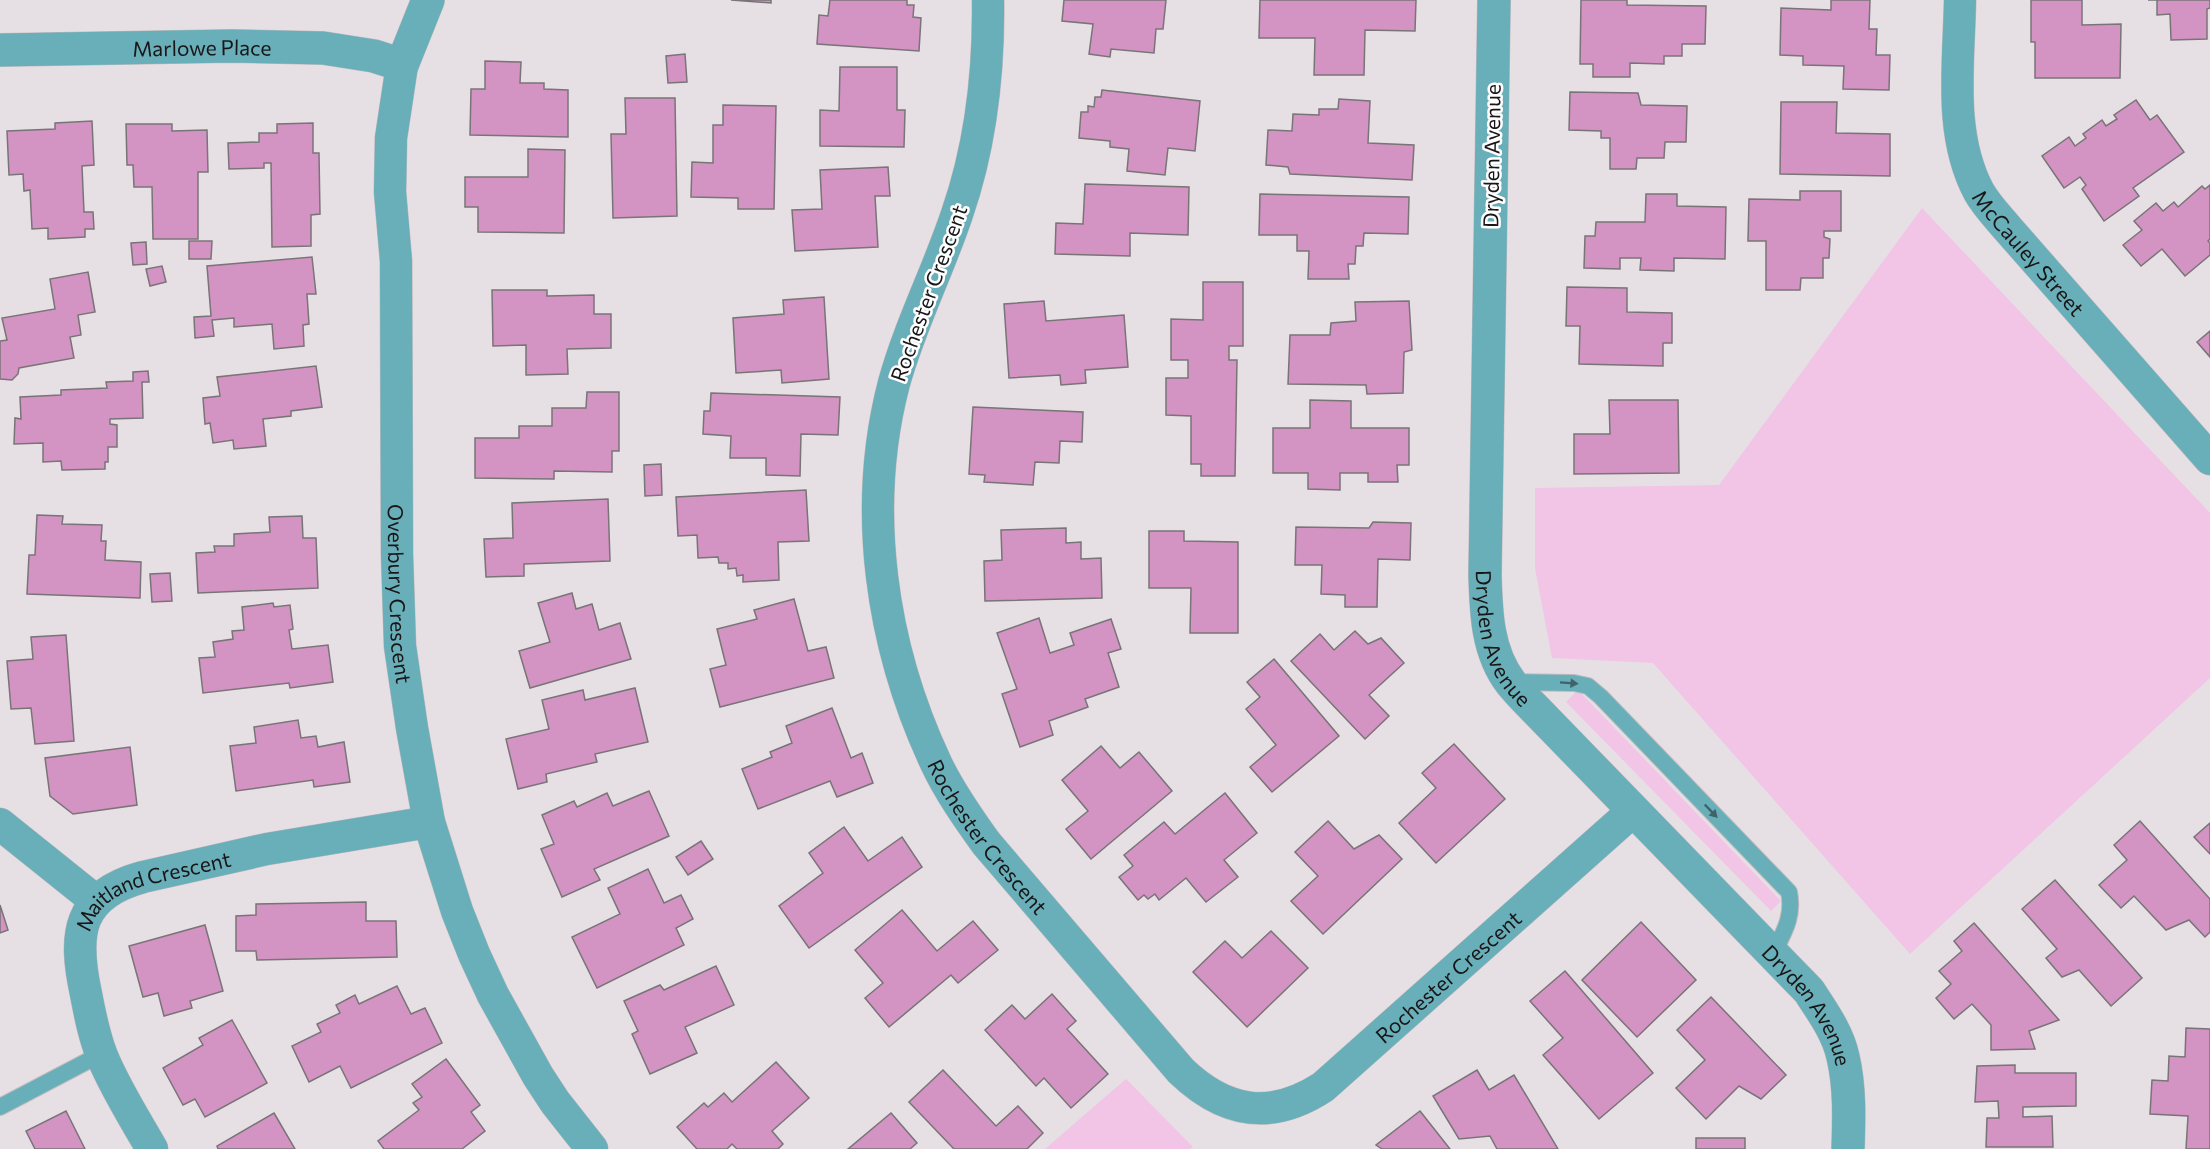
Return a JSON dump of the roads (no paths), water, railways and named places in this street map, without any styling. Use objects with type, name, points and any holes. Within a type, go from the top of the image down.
[{"type":"street","name":"Overbury Crescent","points":[[428,0],[402,65],[394,104],[390,163],[396,261],[397,554],[400,646],[404,678],[429,822],[457,911],[493,994],[538,1076],[592,1149]]},
{"type":"street","name":"Rochester Crescent","points":[[988,0],[986,86],[976,149],[958,212],[909,338],[894,384],[883,439],[877,501],[884,593],[899,659],[916,717],[936,765],[961,808],[986,843],[1180,1071],[1198,1088],[1218,1099],[1239,1106],[1260,1108],[1284,1106],[1305,1099],[1323,1087],[1633,811]]},
{"type":"street","name":"Dryden Avenue","points":[[1494,0],[1485,575],[1487,617],[1492,644],[1510,682],[1809,991],[1828,1021],[1843,1055],[1849,1092],[1848,1149]]},
{"type":"street","name":"McCauley Street","points":[[1960,0],[1958,115],[1960,140],[1969,169],[1981,195],[2008,229],[2210,459]]},
{"type":"street","name":"Marlowe Place","points":[[0,50],[232,46],[323,48],[374,56],[402,65]]},
{"type":"street","name":"Maitland Crescent","points":[[152,1149],[101,1054],[79,963],[79,948],[87,916],[96,901],[108,890],[124,882],[143,877],[287,845],[429,822]]},
{"type":"street","points":[[0,824],[96,901]]},
{"type":"lane","points":[[1510,682],[1574,682],[1588,686],[1601,697],[1789,892],[1792,906],[1789,922],[1773,952]]},
{"type":"lane","points":[[0,1107],[101,1054]]}]
